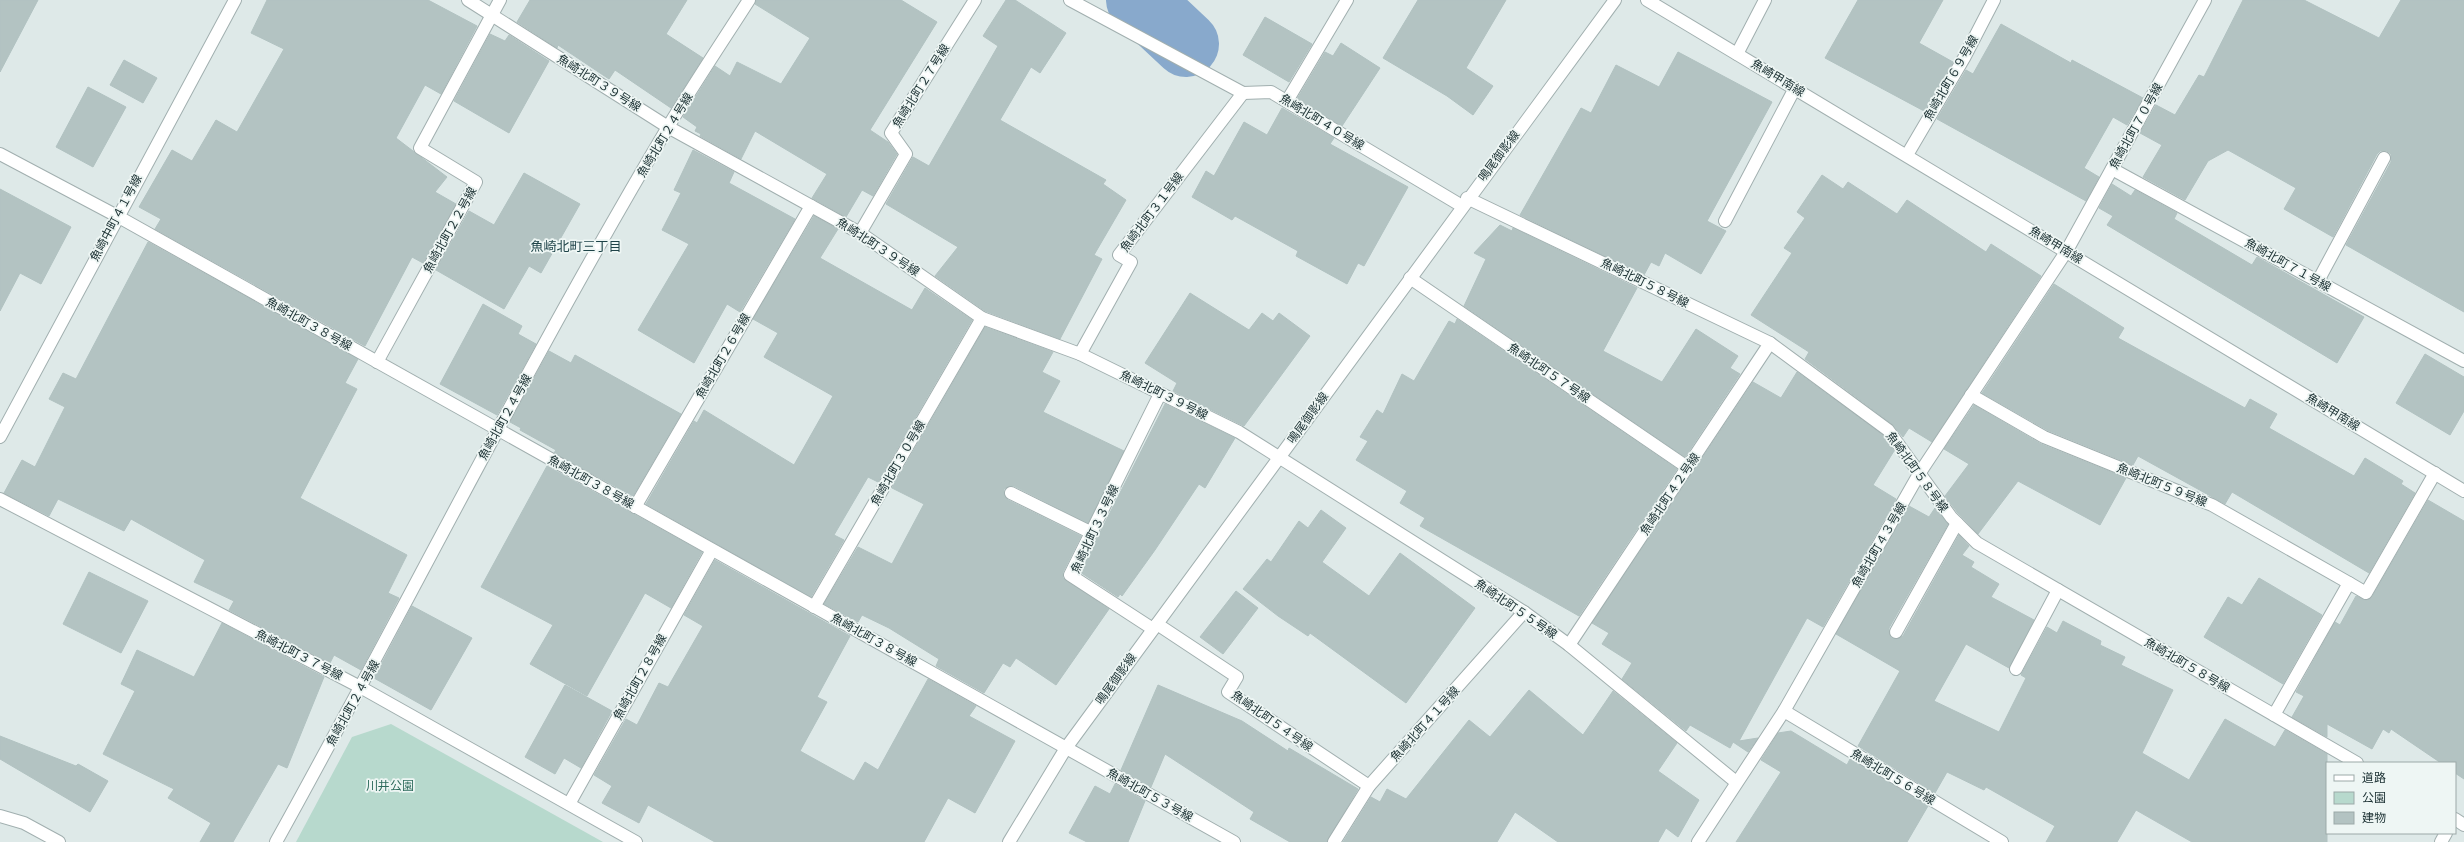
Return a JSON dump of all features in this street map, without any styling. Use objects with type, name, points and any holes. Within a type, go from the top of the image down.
[{"type":"street","name":"魚崎中町４１号線","points":[[0,437],[117,216],[235,0]]},
{"type":"street","name":"魚崎北町３９号線","points":[[468,0],[668,127],[860,234],[982,318],[1080,354],[1239,432],[1279,458]]},
{"type":"street","points":[[492,15],[500,0]]},
{"type":"street","name":"魚崎北町２４号線","points":[[276,842],[362,688],[497,430],[668,127],[749,0]]},
{"type":"street","name":"魚崎北町２７号線","points":[[860,234],[906,154],[891,133],[975,0]]},
{"type":"street","points":[[1287,101],[1347,0]]},
{"type":"street","name":"鳴尾御影線","points":[[1009,842],[1066,748],[1465,202],[1615,0]]},
{"type":"street","name":"魚崎甲南線","points":[[1647,0],[2464,491]]},
{"type":"street","points":[[1737,54],[1766,0]]},
{"type":"street","name":"魚崎北町６９号線","points":[[1906,155],[1964,58],[1994,0]]},
{"type":"street","name":"魚崎北町７０号線","points":[[2066,252],[2205,0]]},
{"type":"street","points":[[1073,1],[1243,93]]},
{"type":"street","name":"魚崎北町２２号線","points":[[377,362],[476,182],[420,148],[492,15]]},
{"type":"street","points":[[1725,221],[1795,88]]},
{"type":"street","name":"魚崎北町４０号線","points":[[1243,93],[1271,92],[1465,202]]},
{"type":"street","name":"魚崎北町３１号線","points":[[1080,354],[1131,262],[1119,255],[1243,93]]},
{"type":"street","name":"魚崎北町３８号線","points":[[0,154],[117,216],[1066,748]]},
{"type":"street","points":[[2318,281],[2384,158]]},
{"type":"street","name":"魚崎北町７１号線","points":[[2112,169],[2464,361]]},
{"type":"street","name":"魚崎北町５８号線","points":[[1465,202],[1770,344],[1888,430],[1919,474],[1957,523],[1977,543],[2355,762]]},
{"type":"street","name":"魚崎北町２６号線","points":[[635,506],[811,206]]},
{"type":"street","name":"魚崎北町４３号線","points":[[1698,842],[1736,782],[1784,712],[1919,474],[2066,252]]},
{"type":"street","name":"魚崎北町５７号線","points":[[1410,278],[1687,468]]},
{"type":"street","name":"魚崎北町３０号線","points":[[814,607],[982,318]]},
{"type":"street","name":"魚崎北町４２号線","points":[[1569,645],[1770,344]]},
{"type":"street","name":"魚崎北町３３号線","points":[[1155,627],[1070,575],[1160,394]]},
{"type":"street","name":"魚崎北町５９号線","points":[[1971,395],[2044,437],[2212,505],[2366,593],[2435,473]]},
{"type":"street","name":"魚崎北町５５号線","points":[[1279,458],[1524,612],[1569,645],[1736,782]]},
{"type":"street","points":[[1011,493],[1092,533]]},
{"type":"street","name":"魚崎北町３７号線","points":[[0,499],[362,688],[636,842]]},
{"type":"street","points":[[1896,632],[1957,523]]},
{"type":"street","name":"魚崎北町２８号線","points":[[569,804],[712,550]]},
{"type":"street","points":[[2274,715],[2349,583]]},
{"type":"street","points":[[2016,669],[2058,590]]},
{"type":"street","name":"魚崎北町４１号線","points":[[1334,842],[1369,786],[1524,612]]},
{"type":"street","name":"魚崎北町５４号線","points":[[1155,627],[1237,677],[1228,692],[1369,786]]},
{"type":"street","name":"魚崎北町５６号線","points":[[1784,712],[2002,842]]},
{"type":"street","name":"魚崎北町５３号線","points":[[1066,748],[1234,842]]},
{"type":"street","points":[[0,816],[24,822],[60,842]]},
{"type":"green space","name":"川井公園","points":[[391,724],[603,842],[296,842],[352,737]]},
{"type":"building","points":[[0,0],[38,0],[0,72]]},
{"type":"building","points":[[267,0],[428,0],[477,26],[441,94],[425,85],[396,138],[447,177],[435,192],[456,204],[423,263],[412,257],[365,346],[155,229],[161,219],[139,207],[172,150],[192,161],[216,120],[237,132],[284,49],[251,33]]},
{"type":"building","points":[[530,0],[687,0],[666,34],[703,58],[671,108],[615,70],[609,79],[558,45],[557,48],[517,22]]},
{"type":"building","points":[[756,0],[901,0],[937,22],[870,130],[888,142],[897,154],[873,196],[862,190],[846,217],[812,198],[827,174],[755,131],[741,159],[700,136],[701,134],[695,131],[697,127],[683,117],[715,66],[730,76],[737,62],[781,84],[810,38],[755,4]]},
{"type":"building","points":[[1006,0],[1015,0],[1066,33],[1040,73],[1031,67],[1000,120],[1106,180],[1103,184],[1126,200],[1094,255],[1102,259],[1060,339],[985,311],[935,276],[958,247],[886,204],[913,157],[929,166],[998,46],[983,36]]},
{"type":"building","points":[[1418,0],[1506,0],[1466,68],[1493,86],[1473,115],[1447,96],[1383,58]]},
{"type":"building","points":[[1858,0],[1943,0],[1919,43],[1953,62],[1924,111],[1825,58]]},
{"type":"building","points":[[2243,0],[2304,0],[2379,38],[2401,0],[2464,0],[2464,312],[2346,245],[2391,162],[2391,154],[2387,151],[2380,151],[2377,154],[2333,237],[2284,209],[2296,188],[2228,150],[2208,161],[2185,200],[2143,177],[2162,145],[2140,133],[2156,105],[2175,115],[2199,75],[2204,77]]},
{"type":"building","points":[[1265,17],[1312,44],[1289,82],[1243,55]]},
{"type":"building","points":[[2001,24],[2071,63],[2072,60],[2143,98],[2127,125],[2113,117],[2084,168],[2099,177],[2086,201],[1937,119],[1966,70],[1973,74]]},
{"type":"building","points":[[490,34],[505,41],[509,35],[549,61],[509,133],[454,101]]},
{"type":"building","points":[[1341,43],[1380,68],[1342,126],[1297,99],[1325,52],[1333,56]]},
{"type":"building","points":[[1678,52],[1772,102],[1707,221],[1726,231],[1701,274],[1665,253],[1659,266],[1651,262],[1644,275],[1520,215],[1581,108],[1591,113],[1616,65],[1659,87]]},
{"type":"building","points":[[124,60],[157,78],[143,103],[110,85]]},
{"type":"building","points":[[88,87],[126,107],[93,167],[56,147]]},
{"type":"building","points":[[1282,108],[1334,138],[1330,144],[1408,187],[1364,266],[1358,263],[1347,284],[1296,256],[1298,251],[1235,216],[1232,220],[1192,197],[1206,171],[1214,176],[1244,122],[1267,135]]},
{"type":"building","points":[[693,150],[734,172],[729,183],[795,219],[740,312],[727,304],[694,363],[638,330],[689,244],[662,230],[681,193],[674,190]]},
{"type":"building","points":[[524,173],[580,204],[541,273],[529,266],[504,309],[436,270],[469,211],[494,225]]},
{"type":"building","points":[[1822,175],[1843,189],[1848,182],[1897,214],[1907,200],[1986,252],[1991,244],[2041,276],[1932,442],[1909,428],[1903,437],[1892,424],[1805,359],[1809,352],[1751,315],[1792,253],[1784,248],[1805,218],[1797,212]]},
{"type":"building","points":[[2112,184],[2131,196],[2135,190],[2177,213],[2174,219],[2252,265],[2257,257],[2364,317],[2337,363],[2107,225],[2113,216],[2099,208]]},
{"type":"building","points":[[0,189],[71,227],[41,284],[20,273],[0,311]]},
{"type":"building","points":[[814,216],[838,229],[820,258],[912,310],[925,288],[972,320],[878,482],[868,477],[834,535],[844,540],[811,597],[646,504],[694,421],[697,423],[704,410],[794,465],[833,396],[764,357],[778,333],[753,319]]},
{"type":"building","points":[[1500,225],[1512,231],[1513,228],[1637,288],[1603,351],[1662,382],[1696,329],[1738,356],[1730,368],[1740,374],[1685,457],[1464,306],[1486,259],[1474,253]]},
{"type":"building","points":[[148,242],[358,359],[345,383],[357,389],[300,498],[407,555],[388,593],[399,598],[361,670],[334,655],[330,663],[229,610],[234,601],[194,582],[205,560],[131,519],[124,531],[58,499],[49,516],[4,493],[22,460],[35,467],[65,407],[49,399],[63,373],[76,379]]},
{"type":"building","points":[[2054,284],[2124,328],[2118,338],[2245,408],[2250,399],[2277,414],[2269,428],[2354,476],[2365,458],[2403,481],[2401,484],[2415,493],[2369,573],[2232,492],[2225,504],[2138,456],[2133,465],[2047,430],[1982,393]]},
{"type":"building","points":[[1190,293],[1249,330],[1262,313],[1273,321],[1279,313],[1310,336],[1244,426],[1173,391],[1177,383],[1145,363]]},
{"type":"building","points":[[483,304],[522,326],[518,334],[536,344],[497,415],[440,384]]},
{"type":"building","points":[[1457,319],[1677,469],[1579,616],[1420,526],[1425,518],[1400,503],[1407,491],[1356,460],[1368,441],[1360,437],[1377,410],[1383,414],[1402,374],[1414,381],[1449,321],[1455,324]]},
{"type":"building","points":[[985,327],[1053,352],[1042,372],[1060,381],[1043,412],[1124,451],[1088,523],[1014,486],[1004,489],[1004,494],[1008,500],[1081,536],[1063,572],[1063,578],[1109,609],[1056,685],[1016,658],[1010,667],[1003,663],[984,693],[936,666],[939,659],[889,628],[862,615],[858,622],[824,604],[858,547],[892,564],[924,504],[892,488]]},
{"type":"building","points":[[549,351],[571,363],[575,355],[681,414],[633,496],[554,453],[556,450],[520,430],[521,428],[510,422]]},
{"type":"building","points":[[2425,354],[2464,377],[2464,411],[2450,435],[2396,403]]},
{"type":"building","points":[[1797,372],[1883,435],[1894,451],[1873,485],[1896,499],[1823,627],[1807,618],[1739,741],[1758,738],[1748,752],[1733,742],[1730,748],[1690,725],[1686,731],[1622,679],[1632,663],[1602,644],[1609,633],[1592,623],[1753,382],[1781,398]]},
{"type":"building","points":[[1165,404],[1235,438],[1205,488],[1199,484],[1155,550],[1122,596],[1120,594],[1118,597],[1080,572]]},
{"type":"building","points":[[1974,405],[2041,444],[2126,478],[2100,525],[2018,481],[1978,534],[1957,512],[1945,496],[1969,464],[1944,449]]},
{"type":"building","points":[[547,466],[702,552],[671,608],[645,593],[587,696],[530,664],[553,625],[481,587]]},
{"type":"building","points":[[2428,500],[2464,521],[2464,779],[2456,774],[2456,762],[2440,762],[2391,729],[2389,733],[2383,729],[2372,749],[2327,724],[2327,737],[2292,717],[2304,696],[2296,692],[2335,622],[2340,625],[2356,596],[2366,600],[2372,597]]},
{"type":"building","points":[[1909,506],[1929,517],[1935,508],[1948,524],[1889,628],[1892,638],[1896,639],[1903,636],[1959,535],[1969,546],[1962,555],[1974,562],[1971,567],[1999,584],[1991,597],[2034,620],[2009,668],[1966,644],[1934,701],[1999,732],[2026,678],[2021,675],[2047,627],[2057,633],[2063,621],[2101,641],[2100,645],[2125,657],[2121,665],[2173,690],[2142,753],[2189,780],[2225,719],[2275,747],[2285,730],[2327,754],[2327,842],[2192,842],[2136,810],[2117,842],[2046,842],[2055,826],[1986,787],[1984,790],[1947,772],[1935,793],[1858,746],[1900,671],[1836,634]]},
{"type":"building","points":[[1321,510],[1346,528],[1322,562],[1369,596],[1400,553],[1475,608],[1406,703],[1310,633],[1308,636],[1278,616],[1243,589],[1267,559],[1271,562],[1299,521],[1308,528]]},
{"type":"building","points":[[715,560],[850,636],[817,697],[827,702],[800,751],[854,781],[865,762],[878,770],[928,679],[976,706],[969,716],[1015,741],[975,813],[948,798],[924,842],[715,842],[648,805],[639,823],[602,803],[612,786],[594,775],[626,719],[637,725],[659,683],[668,687],[703,626],[684,615]]},
{"type":"building","points":[[89,572],[148,601],[121,653],[63,624]]},
{"type":"building","points":[[2259,578],[2322,615],[2283,684],[2204,637],[2228,597],[2242,605]]},
{"type":"building","points":[[1236,591],[1258,608],[1223,654],[1200,637]]},
{"type":"building","points":[[412,606],[472,638],[431,710],[374,678]]},
{"type":"building","points":[[222,623],[324,677],[287,768],[278,764],[233,842],[200,842],[211,823],[168,798],[174,789],[103,754],[135,691],[121,684],[137,650],[194,677]]},
{"type":"building","points":[[565,685],[612,711],[581,768],[564,758],[555,774],[525,757]]},
{"type":"building","points":[[1158,685],[1242,721],[1288,751],[1289,748],[1358,789],[1327,842],[1290,842],[1250,819],[1254,812],[1165,754],[1151,787],[1121,770]]},
{"type":"building","points":[[1529,690],[1583,735],[1613,691],[1677,743],[1658,771],[1699,800],[1678,837],[1666,828],[1658,842],[1558,842],[1515,812],[1497,842],[1343,842],[1371,797],[1380,802],[1387,789],[1406,799],[1469,720],[1490,737]]},
{"type":"building","points":[[1791,731],[1847,765],[1850,759],[1928,806],[1907,842],[1736,842],[1781,772],[1761,760],[1778,733]]},
{"type":"building","points":[[0,736],[76,766],[78,764],[108,781],[90,812],[0,759]]},
{"type":"building","points":[[1115,784],[1145,801],[1128,842],[1087,842],[1069,833],[1095,786],[1110,794]]},
{"type":"waterway","points":[[1139,0],[1186,44]]},
{"type":"district","name":"魚崎北町三丁目","points":[[576,246]]}]
